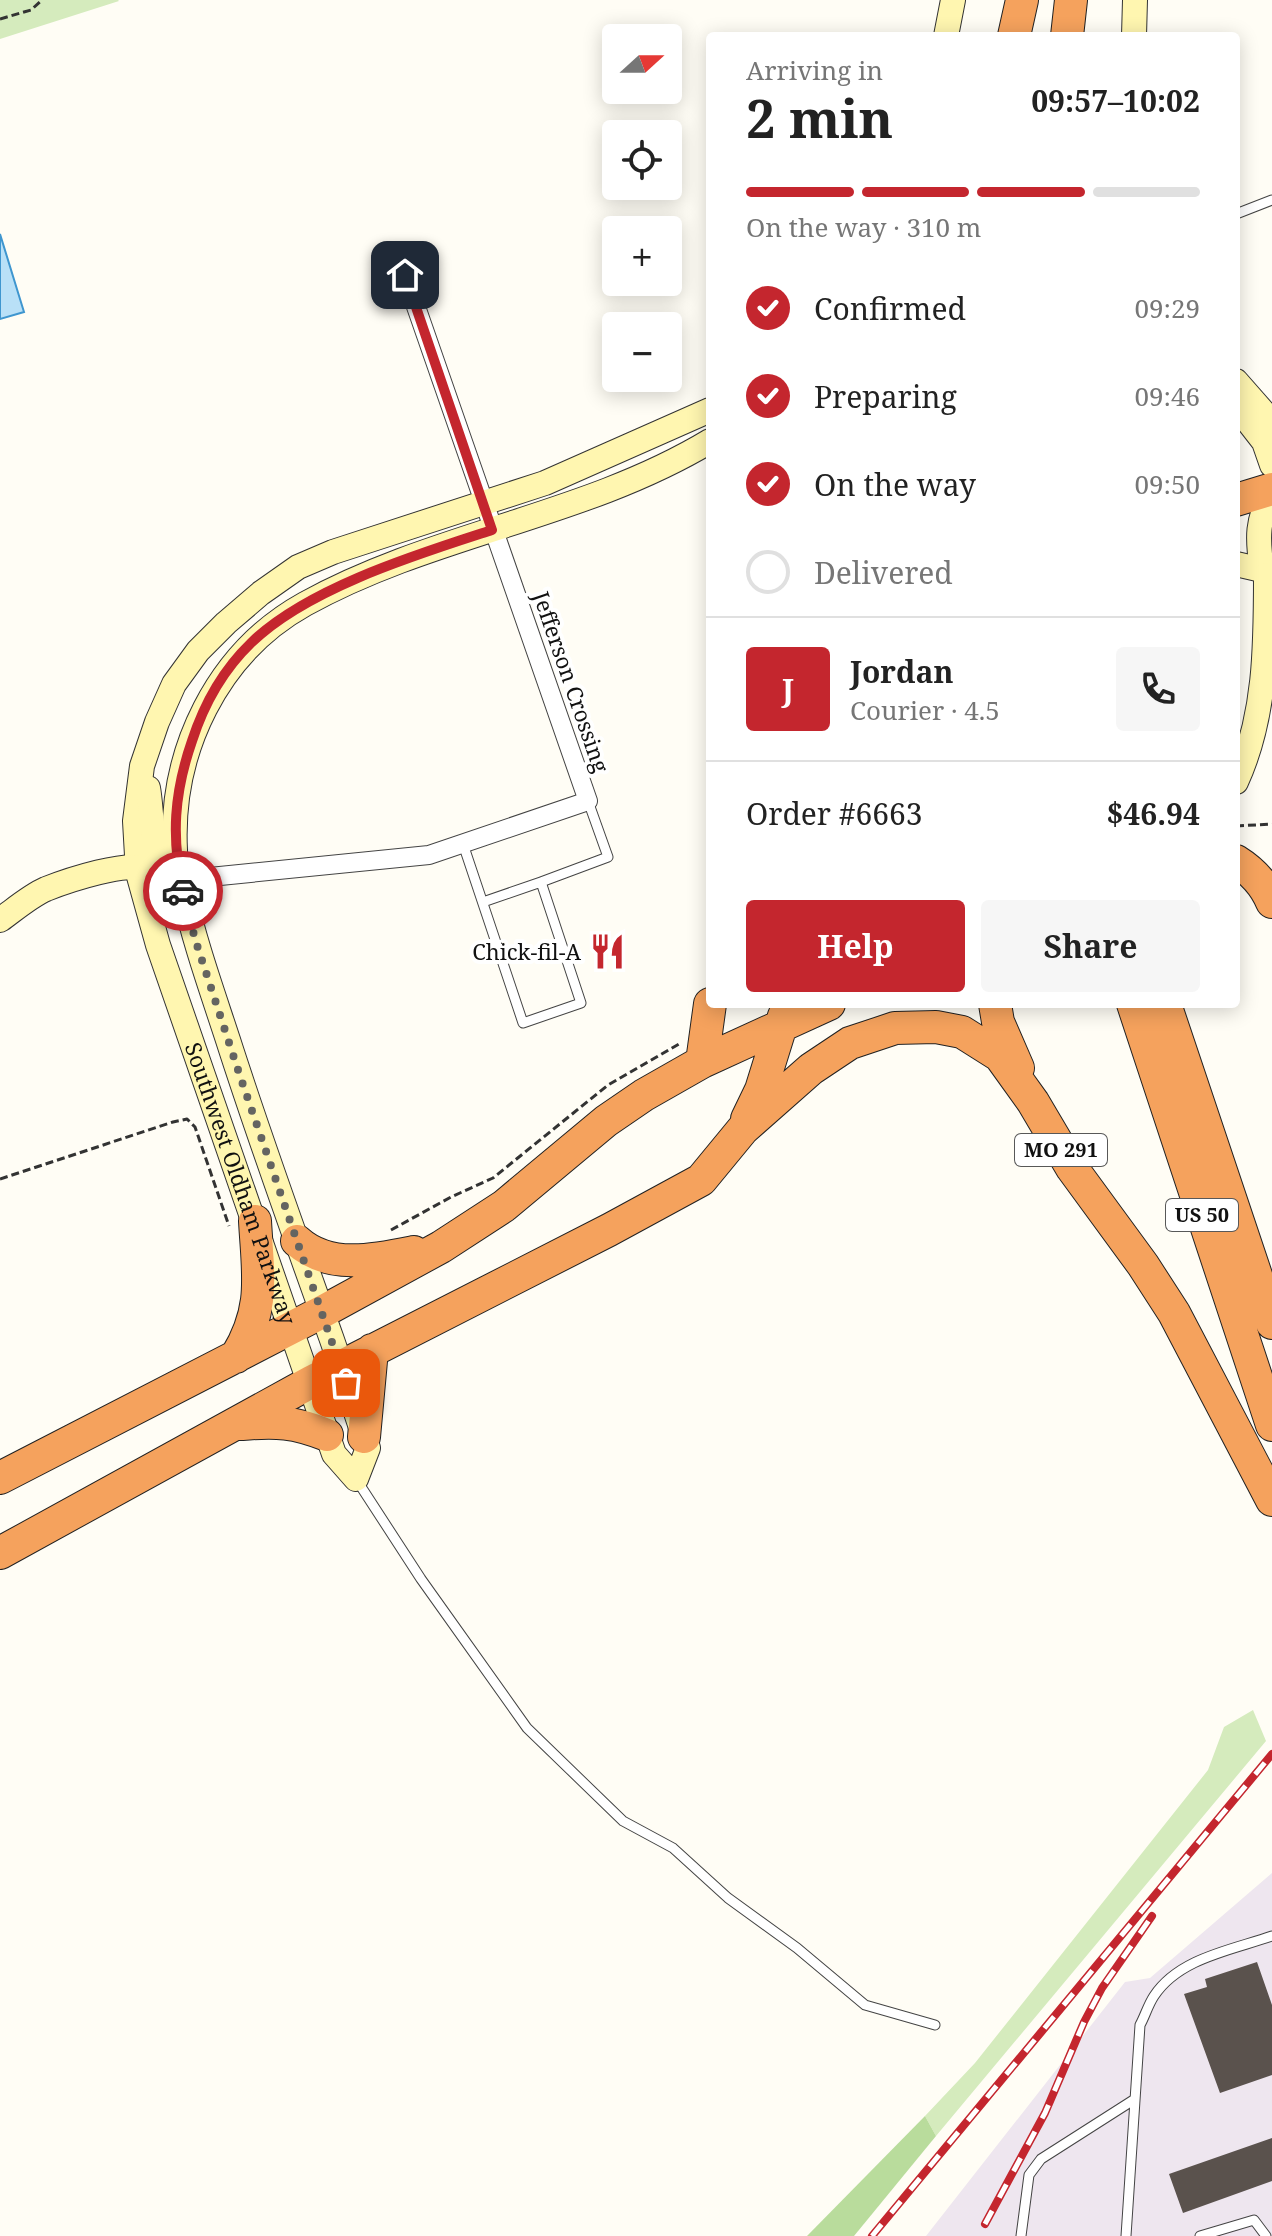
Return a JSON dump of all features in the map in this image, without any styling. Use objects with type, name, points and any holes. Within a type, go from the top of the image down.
[{"type":"highway","points":[[1067,32],[1071,0]]},
{"type":"highway","points":[[1080,0],[1081,32]]},
{"type":"highway","points":[[1240,499],[1272,490]]},
{"type":"highway","points":[[1240,865],[1266,888],[1272,902]]},
{"type":"highway","points":[[695,1051],[709,1008]]},
{"type":"highway","points":[[0,1478],[292,1328],[441,1247],[504,1206],[695,1051],[784,1015],[813,1008]]},
{"type":"highway","name":"MO 291","points":[[996,1008],[998,1022],[1033,1102]]},
{"type":"highway","name":"US 50","points":[[1134,1008],[1272,1425]]},
{"type":"highway","name":"US 50","points":[[1166,1008],[1272,1323]]},
{"type":"highway","points":[[743,1129],[761,1090],[784,1015]]},
{"type":"highway","name":"MO 291","points":[[0,1553],[311,1382],[701,1180],[743,1129],[811,1069],[850,1043],[895,1028],[936,1027],[962,1032],[1000,1056],[1033,1102],[1072,1168],[1174,1313],[1272,1500]]},
{"type":"highway","points":[[236,1357],[253,1325],[258,1302],[243,1226]]},
{"type":"highway","points":[[297,1241],[315,1255],[344,1260],[383,1258],[441,1247]]},
{"type":"highway","points":[[364,1437],[372,1350]]},
{"type":"highway","points":[[235,1425],[276,1421],[303,1425],[327,1435]]},
{"type":"street","points":[[947,32],[953,0]]},
{"type":"street","points":[[1134,32],[1135,0]]},
{"type":"street","name":"Jefferson Crossing","points":[[180,880],[429,855],[588,801],[405,275]]},
{"type":"street","points":[[1240,386],[1272,422]]},
{"type":"street","points":[[1240,411],[1264,442],[1272,465]]},
{"type":"street","name":"Southwest Oldham Parkway","points":[[706,412],[545,483],[333,552],[298,567],[261,593],[198,651],[174,684],[143,762],[135,821],[138,866],[158,945],[243,1226],[292,1328],[334,1454],[356,1479],[368,1448],[195,939],[180,880],[175,854],[175,819],[186,756],[211,694],[231,665],[251,642],[305,604],[420,553],[616,487],[706,443]]},
{"type":"street","points":[[1240,773],[1250,751],[1262,679],[1267,574],[1258,541],[1259,522],[1272,490]]},
{"type":"street","points":[[1240,565],[1267,574]]},
{"type":"street","points":[[143,762],[157,848],[169,872],[180,880]]},
{"type":"street","points":[[0,920],[44,890],[77,878],[138,866],[149,870],[161,882],[195,939]]},
{"type":"lane","points":[[1240,212],[1272,200]]},
{"type":"lane","points":[[483,902],[608,857],[588,801]]},
{"type":"lane","points":[[463,844],[523,1023],[581,1003],[541,882]]},
{"type":"lane","points":[[356,1479],[421,1579],[527,1728],[623,1821],[673,1848],[728,1898],[797,1948],[865,2005],[935,2025]]},
{"type":"lane","points":[[1126,2236],[1140,2025],[1154,1996],[1170,1977],[1184,1967],[1272,1936]]},
{"type":"lane","points":[[1021,2236],[1029,2175],[1041,2159],[1135,2099]]},
{"type":"lane","points":[[1200,2236],[1254,2220],[1266,2236]]},
{"type":"path","points":[[0,19],[31,10],[42,0]]},
{"type":"path","points":[[1240,826],[1272,824]]},
{"type":"path","points":[[386,1234],[451,1197],[493,1178],[608,1085],[661,1052],[695,1051]]},
{"type":"path","points":[[0,1179],[187,1119],[195,1127],[243,1226]]},
{"type":"shaded area","points":[[1272,1873],[1272,2236],[926,2236],[1125,1982],[1150,1978]]},
{"type":"green space","points":[[0,0],[118,0],[119,1],[0,39]]},
{"type":"green space","points":[[1253,1710],[1266,1741],[936,2136],[925,2116],[975,2063],[1208,1770],[1224,1727]]},
{"type":"green space","points":[[925,2116],[936,2136],[854,2236],[807,2236]]},
{"type":"water","points":[[0,234],[24,312],[0,319]]},
{"type":"building","points":[[1257,1962],[1272,2005],[1272,2075],[1220,2093],[1184,1994],[1207,1987],[1205,1979]]},
{"type":"building","points":[[1272,2138],[1272,2181],[1183,2213],[1169,2174]]},
{"type":"railway","points":[[872,2236],[1272,1754]]},
{"type":"railway","points":[[985,2224],[1045,2113],[1102,1988],[1152,1916]]},
{"type":"way so far","points":[[183,891],[195,939],[240,1076],[346,1383]]},
{"type":"place","name":"Chick-fil-A","points":[[607,952]]},
{"type":"route","points":[[183,891],[175,854],[175,819],[186,756],[211,694],[231,665],[251,642],[305,604],[420,553],[492,530],[405,275]]}]
